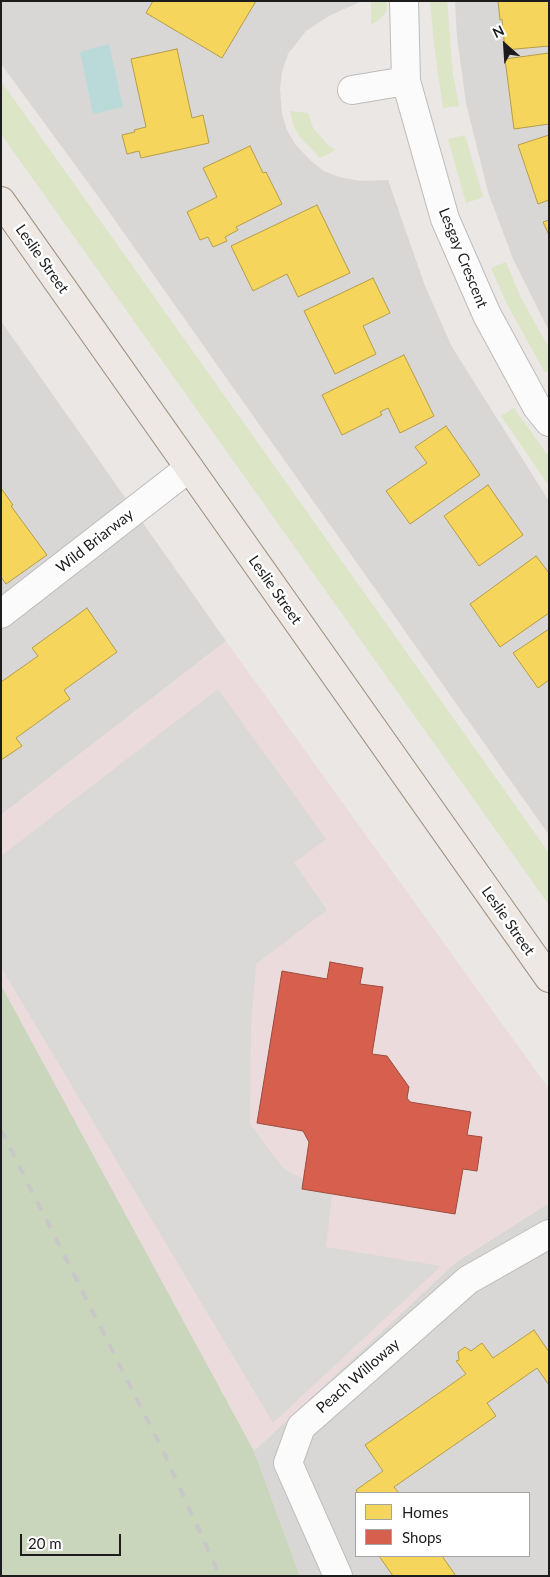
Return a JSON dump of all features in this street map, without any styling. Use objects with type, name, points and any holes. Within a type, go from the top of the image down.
[{"type":"main road","name":"Leslie Street","points":[[1,201],[549,978]]},
{"type":"street","name":"Lesgay Crescent","points":[[404,1],[406,81],[446,219],[487,315],[537,407],[549,422]]},
{"type":"street","points":[[352,90],[406,81]]},
{"type":"street","name":"Wild Briarway","points":[[1,614],[189,468]]},
{"type":"street","name":"Peach Willoway","points":[[338,1576],[288,1463],[301,1427],[468,1280],[549,1234]]},
{"type":"shaded area","points":[[1,1],[362,1],[329,16],[306,31],[288,54],[282,72],[280,89],[282,114],[287,130],[295,144],[311,161],[324,171],[339,177],[360,181],[388,180],[425,286],[452,347],[549,501],[549,835],[95,192],[1,64]]},
{"type":"shaded area","points":[[455,1],[549,1],[549,331],[513,259],[488,192],[466,103],[457,37]]},
{"type":"shaded area","points":[[1,321],[226,641],[1,815]]},
{"type":"shaded area","points":[[226,641],[549,1089],[549,1203],[456,1262],[254,1451],[1,985],[1,815]]},
{"type":"shaded area","points":[[218,689],[326,839],[294,863],[327,910],[256,964],[251,1026],[250,1124],[283,1168],[332,1195],[326,1247],[441,1266],[273,1423],[1,967],[1,856]]},
{"type":"shaded area","points":[[549,1203],[549,1576],[300,1576],[254,1451],[456,1262]]},
{"type":"green space","points":[[371,1],[386,1],[387,5],[386,12],[371,25]]},
{"type":"green space","points":[[447,1],[453,75],[459,106],[443,108],[430,2]]},
{"type":"green space","points":[[1,81],[549,853],[549,905],[1,134]]},
{"type":"green space","points":[[290,111],[308,113],[313,128],[328,145],[336,150],[320,158],[300,137],[294,127]]},
{"type":"green space","points":[[465,135],[483,197],[466,203],[448,139]]},
{"type":"green space","points":[[506,262],[520,296],[549,348],[549,370],[545,373],[507,304],[491,268]]},
{"type":"green space","points":[[514,408],[549,457],[549,486],[501,416]]},
{"type":"green space","points":[[1,985],[254,1451],[300,1576],[1,1576]]},
{"type":"water","points":[[109,44],[123,107],[93,114],[80,52]]},
{"type":"building: Homes","points":[[153,1],[256,1],[222,58],[146,13]]},
{"type":"building: Homes","points":[[498,1],[549,1],[549,46],[505,50]]},
{"type":"building: Homes","points":[[177,49],[192,118],[203,115],[209,143],[141,158],[139,151],[127,154],[122,135],[146,127],[131,59]]},
{"type":"building: Homes","points":[[549,53],[549,124],[514,129],[505,59]]},
{"type":"building: Homes","points":[[549,135],[549,200],[538,204],[518,145]]},
{"type":"building: Homes","points":[[250,146],[263,173],[266,172],[282,204],[236,227],[238,230],[225,237],[227,241],[213,247],[208,237],[200,240],[187,212],[217,197],[203,168]]},
{"type":"building: Homes","points":[[317,205],[350,273],[298,297],[287,274],[253,291],[231,246]]},
{"type":"building: Homes","points":[[549,220],[549,235],[543,222]]},
{"type":"building: Homes","points":[[373,278],[390,313],[363,326],[376,354],[335,374],[304,311]]},
{"type":"building: Homes","points":[[404,355],[434,416],[400,433],[388,408],[380,412],[382,415],[342,435],[322,395]]},
{"type":"building: Homes","points":[[446,426],[480,475],[410,524],[386,491],[427,463],[415,447]]},
{"type":"building: Homes","points":[[488,485],[523,535],[479,566],[444,516]]},
{"type":"building: Homes","points":[[1,488],[13,505],[11,506],[47,555],[6,584],[1,577]]},
{"type":"building: Homes","points":[[536,556],[549,573],[549,613],[500,647],[470,604]]},
{"type":"building: Homes","points":[[87,608],[117,652],[64,690],[70,699],[16,738],[22,746],[1,760],[1,682],[38,656],[32,648]]},
{"type":"building: Homes","points":[[549,629],[549,680],[538,688],[513,653]]},
{"type":"building: Homes","points":[[534,1330],[549,1352],[549,1385],[537,1368],[487,1403],[496,1416],[394,1487],[398,1492],[357,1492],[356,1490],[383,1471],[365,1445],[466,1374],[456,1361],[459,1360],[458,1352],[465,1347],[471,1351],[482,1343],[493,1358]]},
{"type":"building: Homes","points":[[380,1557],[443,1557],[456,1576],[393,1576]]},
{"type":"building: Shops","points":[[330,962],[363,968],[360,984],[383,987],[372,1054],[387,1056],[409,1087],[407,1098],[410,1102],[471,1112],[467,1135],[482,1137],[477,1171],[463,1169],[455,1214],[302,1189],[309,1142],[303,1131],[257,1123],[282,971],[327,979]]},
{"type":"railway","points":[[1,1130],[163,1451],[220,1576]]}]
